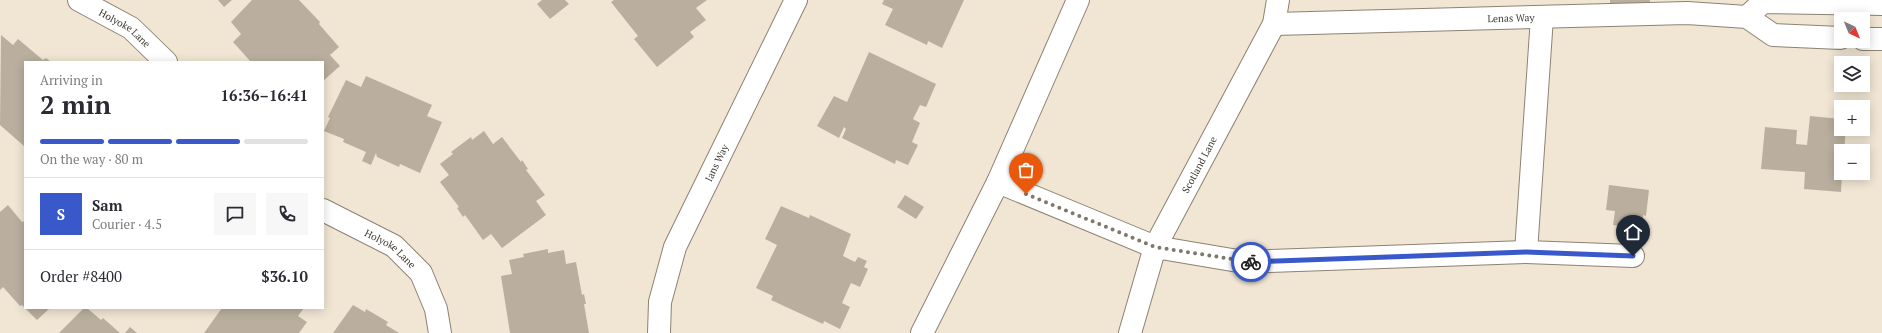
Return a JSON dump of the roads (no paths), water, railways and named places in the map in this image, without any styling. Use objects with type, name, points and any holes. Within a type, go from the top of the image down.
[{"type":"street","name":"Holyoke Lane","points":[[79,0],[131,28],[165,61]]},
{"type":"street","name":"Ians Way","points":[[659,333],[660,302],[675,247],[796,0]]},
{"type":"street","points":[[922,333],[998,182],[1078,0]]},
{"type":"street","name":"Scotland Lane","points":[[1130,333],[1155,247],[1274,24],[1278,0]]},
{"type":"street","points":[[1834,38],[1773,35],[1747,17],[1763,2],[1882,4]]},
{"type":"street","name":"Lenas Way","points":[[1274,24],[1542,17],[1688,6],[1747,17]]},
{"type":"street","points":[[1526,252],[1542,17]]},
{"type":"street","points":[[1870,39],[1882,39]]},
{"type":"street","points":[[998,182],[1155,247],[1244,262],[1526,252],[1633,256]]},
{"type":"street","name":"Holyoke Lane","points":[[324,211],[394,246],[421,273],[436,309],[440,333]]}]
